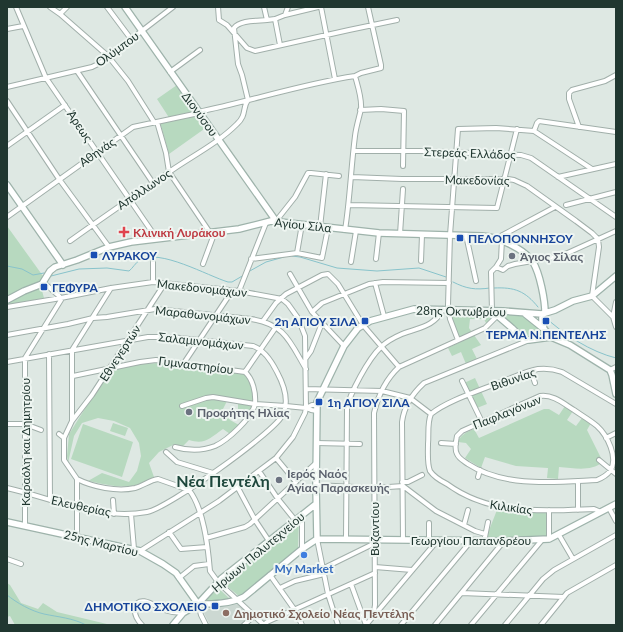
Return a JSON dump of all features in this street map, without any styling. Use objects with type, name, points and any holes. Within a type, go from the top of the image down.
[{"type":"street","name":"Άρεως","points":[[16,7],[46,78],[157,239]]},
{"type":"street","points":[[50,7],[108,56],[128,81],[156,122],[166,152],[169,172],[211,232],[213,238],[203,264]]},
{"type":"street","points":[[60,14],[67,7]]},
{"type":"street","points":[[107,7],[131,39]]},
{"type":"street","name":"Διονύσου","points":[[125,7],[276,221]]},
{"type":"street","name":"Ολύμπου","points":[[7,87],[92,67],[100,63],[173,7]]},
{"type":"street","points":[[218,7],[219,20],[225,23],[250,51],[267,49],[397,20]]},
{"type":"street","points":[[264,7],[266,20]]},
{"type":"street","points":[[285,15],[288,7]]},
{"type":"street","points":[[248,100],[238,64],[233,32],[235,27],[249,21],[275,19],[318,7]]},
{"type":"street","points":[[321,7],[335,79]]},
{"type":"street","points":[[368,7],[372,25]]},
{"type":"street","points":[[275,19],[280,45]]},
{"type":"street","name":"Αθηνάς","points":[[7,217],[136,126],[248,100],[291,88],[355,76],[361,73],[380,69],[381,65],[372,25]]},
{"type":"street","points":[[7,28],[23,26]]},
{"type":"street","points":[[170,72],[200,50]]},
{"type":"street","points":[[77,71],[153,183]]},
{"type":"street","points":[[579,127],[569,99],[569,93],[572,90],[605,81],[616,75]]},
{"type":"street","points":[[345,230],[349,205],[357,122],[360,110],[360,93],[355,76]]},
{"type":"street","name":"Απόλλωνος","points":[[70,241],[130,198],[218,139],[241,121],[244,115],[245,104],[248,100]]},
{"type":"street","points":[[7,101],[59,179],[109,247]]},
{"type":"street","points":[[7,146],[65,105]]},
{"type":"street","points":[[360,110],[381,109],[404,111],[403,166]]},
{"type":"street","points":[[534,131],[537,123],[539,122],[616,132]]},
{"type":"street","points":[[458,340],[446,309],[449,283],[450,235],[458,129],[517,129],[534,131],[592,169]]},
{"type":"street","points":[[349,205],[497,208],[517,129]]},
{"type":"street","name":"Στερεάς Ελλάδος","points":[[354,151],[511,153],[526,156],[616,217]]},
{"type":"street","points":[[558,177],[616,164]]},
{"type":"street","points":[[276,221],[298,193],[308,173],[312,172],[339,176]]},
{"type":"street","points":[[320,227],[326,174]]},
{"type":"street","name":"Μακεδονίας","points":[[352,177],[514,180],[521,183],[592,233],[598,239]]},
{"type":"street","points":[[402,179],[403,184]]},
{"type":"street","points":[[7,185],[63,264]]},
{"type":"street","points":[[400,234],[403,189]]},
{"type":"street","points":[[566,205],[616,192]]},
{"type":"street","points":[[499,239],[555,207]]},
{"type":"street","name":"Αγίου Σίλα","points":[[7,300],[46,277],[55,267],[109,247],[127,242],[239,229],[276,221],[380,233],[466,235],[499,239]]},
{"type":"street","points":[[239,291],[244,275],[266,223]]},
{"type":"street","points":[[298,253],[302,224]]},
{"type":"street","points":[[251,259],[298,253],[322,258],[328,228]]},
{"type":"street","points":[[351,262],[356,231]]},
{"type":"street","points":[[496,267],[503,270],[508,266],[561,256],[616,231]]},
{"type":"street","points":[[376,259],[380,233]]},
{"type":"street","points":[[421,261],[422,235]]},
{"type":"street","points":[[466,235],[476,281]]},
{"type":"street","points":[[499,239],[500,260],[491,272],[492,311],[521,337],[527,340]]},
{"type":"street","points":[[499,239],[532,261],[536,270],[544,303],[542,321],[544,329]]},
{"type":"street","points":[[592,296],[600,247],[598,239]]},
{"type":"street","points":[[500,260],[505,262],[508,266]]},
{"type":"street","points":[[153,261],[153,282]]},
{"type":"street","points":[[290,274],[312,312],[344,346]]},
{"type":"street","points":[[263,321],[280,299],[297,288],[326,274],[331,275],[363,325],[399,367]]},
{"type":"street","points":[[544,313],[574,301],[592,296],[616,276]]},
{"type":"street","points":[[25,358],[60,303],[61,298],[46,277]]},
{"type":"street","name":"Μακεδονομάχων","points":[[7,307],[153,282],[239,291],[280,299]]},
{"type":"street","name":"Εθνεγερτών","points":[[72,421],[92,395],[165,283]]},
{"type":"street","points":[[374,283],[384,316]]},
{"type":"street","points":[[312,312],[322,304],[369,284],[449,283]]},
{"type":"street","points":[[77,536],[77,479],[64,460],[64,438],[72,421],[72,350],[111,288]]},
{"type":"street","points":[[184,363],[232,291]]},
{"type":"street","points":[[592,296],[613,317]]},
{"type":"street","points":[[131,514],[137,550],[200,513],[238,488],[276,458],[293,437],[306,408],[305,336],[288,304],[280,299]]},
{"type":"street","points":[[616,302],[613,317],[616,327]]},
{"type":"street","name":"Μαραθωνομάχων","points":[[7,335],[148,309],[263,321],[276,327],[287,337],[306,369]]},
{"type":"street","name":"28ης Οκτωβρίου","points":[[317,539],[317,408],[322,389],[344,346],[354,332],[363,325],[384,316],[414,309],[544,313]]},
{"type":"street","points":[[346,539],[348,404],[354,390],[371,358],[381,346],[402,334],[422,328],[438,318],[446,309]]},
{"type":"street","points":[[524,313],[544,329],[550,337]]},
{"type":"street","name":"Βυζαντίου","points":[[373,617],[375,605],[374,413],[382,391],[391,375],[399,367],[485,328],[497,316]]},
{"type":"street","points":[[306,359],[311,351],[322,323]]},
{"type":"street","points":[[245,372],[276,327]]},
{"type":"street","name":"Σαλαμινομάχων","points":[[7,362],[128,340],[160,336],[253,346],[260,350],[270,360],[283,383],[286,406]]},
{"type":"street","points":[[403,540],[403,413],[414,392],[424,383],[527,340],[550,337],[570,345],[610,370],[616,394]]},
{"type":"street","points":[[49,354],[50,500]]},
{"type":"street","name":"Καραόλη και Δημητρίου","points":[[25,358],[25,525]]},
{"type":"street","name":"Γυμναστηρίου","points":[[73,376],[150,360],[161,360],[245,372],[248,374],[254,389],[255,404]]},
{"type":"street","points":[[610,370],[616,367]]},
{"type":"street","name":"Βιθυνίας","points":[[431,414],[436,410],[468,395],[531,371],[547,369],[562,372],[616,404]]},
{"type":"street","points":[[531,371],[535,383]]},
{"type":"street","points":[[462,381],[482,422]]},
{"type":"street","points":[[306,389],[382,391],[410,398],[431,414]]},
{"type":"street","name":"Παφλαγόνων","points":[[456,444],[457,436],[462,431],[526,402],[544,396],[556,399],[597,426],[606,438],[612,452],[611,470]]},
{"type":"street","points":[[182,406],[206,398],[214,397],[255,404],[306,408],[312,405],[317,408]]},
{"type":"street","points":[[175,447],[196,450],[215,446],[244,422],[255,404]]},
{"type":"street","name":"Ελευθερίας","points":[[7,488],[77,508],[114,514],[131,514],[155,510],[189,490],[268,432],[282,417],[286,406]]},
{"type":"street","name":"Κιλικίας","points":[[431,414],[429,420],[428,456],[430,471],[451,488],[471,498],[505,508],[525,510],[594,509],[601,512]]},
{"type":"street","points":[[7,424],[25,424],[41,430]]},
{"type":"street","points":[[606,438],[616,433]]},
{"type":"street","points":[[59,434],[64,438]]},
{"type":"street","points":[[316,443],[360,444]]},
{"type":"street","points":[[441,443],[456,444],[457,455],[480,470],[522,482],[597,480],[611,470]]},
{"type":"street","points":[[370,445],[375,445]]},
{"type":"street","points":[[166,452],[177,462],[213,473]]},
{"type":"street","points":[[276,458],[296,482]]},
{"type":"street","points":[[599,460],[616,474]]},
{"type":"street","points":[[206,538],[246,527],[316,463]]},
{"type":"street","points":[[478,477],[480,470]]},
{"type":"street","points":[[259,471],[278,499],[302,520],[302,549]]},
{"type":"street","points":[[316,485],[374,488],[402,484],[422,475]]},
{"type":"street","points":[[77,479],[90,484],[113,489],[133,488],[158,479],[189,490],[194,496],[200,513],[206,538],[210,571],[218,582],[264,625],[267,622],[294,609],[375,573]]},
{"type":"street","points":[[578,481],[578,510]]},
{"type":"street","points":[[402,484],[436,511],[475,531],[485,534]]},
{"type":"street","points":[[238,488],[255,520],[269,541]]},
{"type":"street","points":[[113,500],[114,514]]},
{"type":"street","name":"Ηρώων Πολυτεχνείου","points":[[198,604],[218,582],[316,504]]},
{"type":"street","name":"Γεωργίου Παπανδρέου","points":[[317,539],[375,541],[549,540],[616,504]]},
{"type":"street","points":[[608,508],[616,522]]},
{"type":"street","points":[[309,510],[316,514]]},
{"type":"street","points":[[464,525],[468,510]]},
{"type":"street","points":[[549,510],[549,540]]},
{"type":"street","name":"25ης Μαρτίου","points":[[7,522],[137,550],[171,569],[198,604]]},
{"type":"street","points":[[484,541],[488,522]]},
{"type":"street","points":[[429,540],[430,523]]},
{"type":"street","points":[[401,625],[472,541],[475,531]]},
{"type":"street","points":[[169,532],[181,549],[207,546]]},
{"type":"street","points":[[559,534],[573,559]]},
{"type":"street","points":[[505,625],[543,579],[554,570],[616,535]]},
{"type":"street","points":[[317,539],[328,594],[338,625]]},
{"type":"street","name":"Ηρώων Πολυτεχνείου","points":[[198,604],[214,604],[237,600],[244,597],[302,549],[317,539]]},
{"type":"street","points":[[351,584],[366,625],[437,540]]},
{"type":"street","points":[[471,625],[542,540]]},
{"type":"street","points":[[322,569],[375,541]]},
{"type":"street","points":[[435,625],[504,541]]},
{"type":"street","points":[[7,559],[21,564]]},
{"type":"street","points":[[179,578],[194,566],[209,564]]},
{"type":"street","points":[[541,625],[567,593],[616,565]]},
{"type":"street","points":[[375,567],[412,570]]},
{"type":"street","points":[[280,588],[295,581],[324,574]]},
{"type":"street","points":[[270,575],[294,609],[302,625]]},
{"type":"street","points":[[462,593],[564,597]]},
{"type":"street","points":[[142,625],[134,611],[139,602],[145,601],[164,610],[183,613]]},
{"type":"street","points":[[173,625],[183,613],[198,604],[206,625]]},
{"type":"street","points":[[244,625],[254,616]]},
{"type":"shaded area","name":"Δημοτικό Σχολείο Νέας Πεντέλης","points":[[239,604],[250,615],[240,625],[210,625],[203,611],[203,610]]},
{"type":"green space","points":[[177,85],[207,127],[169,154],[160,122],[169,120],[157,99]]},
{"type":"green space","points":[[7,226],[43,276],[41,281],[7,297]]},
{"type":"green space","points":[[41,287],[44,298],[7,305],[7,303],[21,295]]},
{"type":"green space","points":[[452,312],[489,312],[493,319],[487,325],[484,319],[470,319],[469,328],[481,345],[472,349],[477,359],[466,364],[461,352],[452,356],[448,348],[460,342],[451,320]]},
{"type":"green space","points":[[503,313],[519,314],[526,317],[545,333],[543,336],[530,338],[526,337],[502,319]]},
{"type":"green space","points":[[160,363],[241,372],[248,378],[253,387],[255,396],[253,406],[246,417],[238,410],[238,403],[227,401],[223,409],[230,420],[239,425],[230,434],[223,429],[207,440],[199,442],[189,440],[182,447],[175,444],[159,452],[149,463],[154,477],[130,486],[112,486],[88,481],[102,473],[129,482],[137,471],[141,456],[139,443],[130,428],[114,421],[98,418],[82,423],[74,436],[68,463],[67,456],[69,434],[110,369],[138,364]]},
{"type":"green space","points":[[475,378],[487,404],[477,408],[464,383]]},
{"type":"green space","points":[[565,406],[573,411],[567,420],[576,426],[582,418],[591,423],[587,430],[603,462],[593,467],[582,469],[559,467],[558,479],[547,478],[548,468],[516,466],[485,457],[481,468],[465,458],[471,449],[466,443],[458,442],[463,435],[474,429],[479,438],[544,409],[549,409],[559,415]]},
{"type":"green space","points":[[113,423],[128,428],[125,436],[110,431]]},
{"type":"green space","points":[[83,424],[133,442],[122,477],[71,459]]},
{"type":"green space","points":[[497,510],[520,513],[548,513],[548,538],[486,538]]},
{"type":"green space","points":[[299,520],[298,549],[240,597],[222,582]]},
{"type":"green space","points":[[7,583],[10,585],[21,603],[38,609],[43,603],[57,612],[111,625],[15,625],[10,616],[7,617]]},
{"type":"green space","points":[[217,587],[230,599],[206,601]]},
{"type":"waterway","points":[[292,256],[337,268],[377,271],[419,268],[446,277]]},
{"type":"waterway","points":[[51,276],[79,269],[107,268],[129,271],[138,261],[148,257],[171,260],[184,264],[228,282],[232,282],[244,275]]},
{"type":"waterway","points":[[248,272],[266,262],[284,257]]},
{"type":"waterway","points":[[7,266],[22,269],[33,275],[46,274]]},
{"type":"waterway","points":[[453,282],[471,288],[490,288]]},
{"type":"waterway","points":[[494,288],[508,288],[519,291],[529,297],[538,307]]},
{"type":"waterway","points":[[545,317],[560,330],[578,342],[616,358]]},
{"type":"waterway","points":[[7,595],[34,611],[71,619],[86,625]]},
{"type":"place","name":"Κλινική Λυράκου","points":[[124,232]]},
{"type":"place","name":"ΠΕΛΟΠΟΝΝΗΣΟΥ","points":[[460,238]]},
{"type":"place","name":"ΛΥΡΑΚΟΥ","points":[[94,255]]},
{"type":"place","name":"Άγιος Σίλας","points":[[512,256]]},
{"type":"place","name":"ΓΕΦΥΡΑ","points":[[44,287]]},
{"type":"place","name":"2η ΑΓΙΟΥ ΣΙΛΑ","points":[[365,321]]},
{"type":"place","name":"ΤΕΡΜΑ Ν.ΠΕΝΤΕΛΗΣ","points":[[546,321]]},
{"type":"place","name":"1η ΑΓΙΟΥ ΣΙΛΑ","points":[[319,402]]},
{"type":"place","name":"Προφήτης Ηλίας","points":[[189,412]]},
{"type":"place","name":"Ιερός Ναός Αγίας Παρασκευής","points":[[279,480]]},
{"type":"place","name":"My Market","points":[[304,555]]},
{"type":"place","name":"ΔΗΜΟΤΙΚΟ ΣΧΟΛΕΙΟ","points":[[215,606]]},
{"type":"place","name":"Δημοτικό Σχολείο Νέας Πεντέλης","points":[[226,613]]},
{"type":"district","name":"Νέα Πεντέλη","points":[[223,480]]}]
